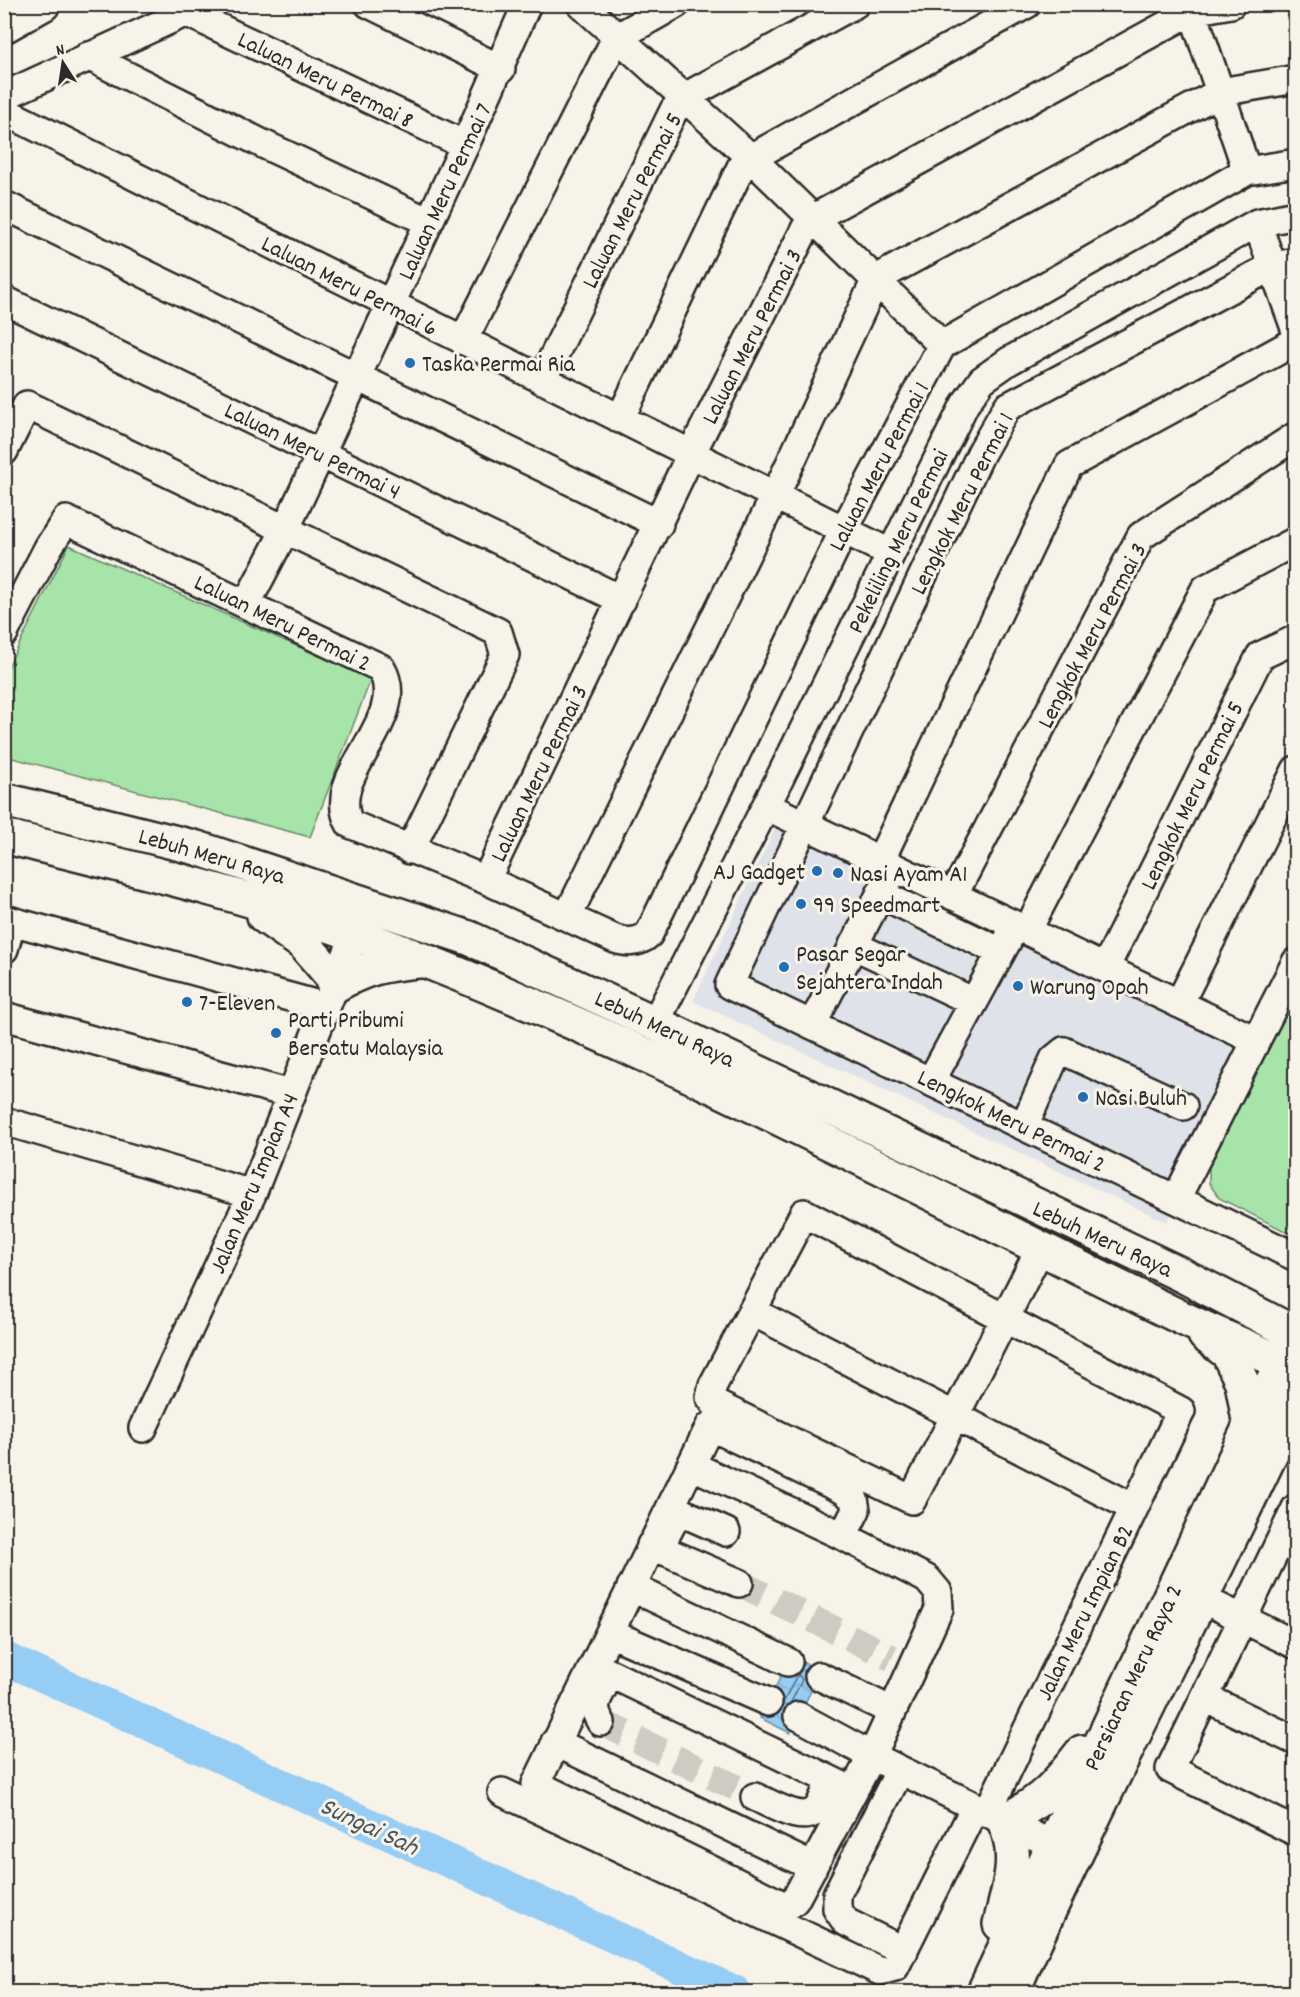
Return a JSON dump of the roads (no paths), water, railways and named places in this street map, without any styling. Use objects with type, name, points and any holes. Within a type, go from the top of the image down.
[{"type":"main road","points":[[4,26],[43,4]]},
{"type":"main road","name":"Lebuh Meru Raya","points":[[4,800],[197,848],[402,913],[469,938],[655,1023],[1182,1275],[1296,1334]]},
{"type":"main road","name":"Lebuh Meru Raya","points":[[4,836],[230,894],[355,934],[557,1014],[791,1122],[1183,1318],[1292,1359]]},
{"type":"main road","points":[[230,894],[304,944],[332,991],[362,970],[376,966],[423,961]]},
{"type":"main road","points":[[1182,1275],[1268,1328],[1292,1359]]},
{"type":"main road","points":[[1183,1318],[1228,1353],[1242,1382],[1250,1426]]},
{"type":"main road","name":"Persiaran Meru Raya 2","points":[[996,1988],[1027,1959],[1134,1731],[1250,1426],[1292,1359]]},
{"type":"main road","name":"Persiaran Meru Raya 2","points":[[996,1988],[1053,1845],[1131,1680],[1255,1487],[1296,1400]]},
{"type":"main road","points":[[1255,1487],[1296,1438]]},
{"type":"main road","points":[[989,1813],[1034,1805],[1054,1788],[1131,1680]]},
{"type":"main road","points":[[1027,1959],[1032,1916],[1053,1859],[1053,1845],[1068,1833],[1101,1770],[1134,1731]]},
{"type":"main road","points":[[989,1813],[1012,1837],[1014,1855],[996,1988]]},
{"type":"street","points":[[369,4],[501,69]]},
{"type":"street","name":"Laluan Meru Permai 7","points":[[247,603],[285,530],[391,305],[501,69],[527,4]]},
{"type":"street","points":[[581,4],[751,158],[942,345],[1247,171],[1296,163]]},
{"type":"street","points":[[463,341],[616,38],[676,4]]},
{"type":"street","name":"Laluan Meru Permai 5","points":[[542,380],[674,110],[685,97],[855,4]]},
{"type":"street","points":[[620,419],[741,167],[751,158],[1027,4]]},
{"type":"street","name":"Laluan Meru Permai 3","points":[[486,879],[691,454],[805,229],[814,218],[1191,8],[1231,4]]},
{"type":"street","points":[[4,96],[194,8]]},
{"type":"street","name":"Laluan Meru Permai 8","points":[[194,8],[465,146]]},
{"type":"street","points":[[1191,8],[1247,171]]},
{"type":"street","points":[[88,56],[263,144],[429,222]]},
{"type":"street","points":[[568,915],[775,496],[876,279],[1220,92],[1296,79]]},
{"type":"street","name":"Laluan Meru Permai 6","points":[[4,111],[890,553]]},
{"type":"street","points":[[4,205],[659,524]]},
{"type":"street","name":"Pekeliling Meru Permai","points":[[655,1023],[766,806],[965,404],[982,380],[1009,361],[1257,223],[1296,215]]},
{"type":"street","points":[[1257,223],[1284,264],[1296,331]]},
{"type":"street","name":"Lengkok Meru Permai 1","points":[[803,824],[981,453],[1007,406],[1284,264]]},
{"type":"street","name":"Laluan Meru Permai 4","points":[[4,300],[622,600]]},
{"type":"street","points":[[812,1024],[880,894],[887,864],[1069,465],[1296,341]]},
{"type":"street","name":"Laluan Meru Permai 1","points":[[635,941],[649,934],[844,530],[942,345]]},
{"type":"street","points":[[4,452],[27,405],[498,632],[505,654],[410,850]]},
{"type":"street","name":"Lengkok Meru Permai 3","points":[[953,896],[1141,536],[1296,436]]},
{"type":"street","name":"Laluan Meru Permai 2","points":[[4,633],[48,548],[66,520],[247,603],[381,669],[389,685],[389,697],[346,792],[346,813],[350,824],[486,879],[568,915],[615,939],[635,941]]},
{"type":"street","points":[[931,1081],[1001,952],[1021,928],[1205,590],[1296,541]]},
{"type":"street","name":"Lengkok Meru Permai 5","points":[[1105,968],[1260,656],[1296,639]]},
{"type":"street","points":[[1179,1004],[1296,770]]},
{"type":"street","points":[[766,806],[1255,1040]]},
{"type":"street","name":"Lengkok Meru Permai 2","points":[[803,824],[729,984],[1296,1257]]},
{"type":"street","points":[[880,894],[1001,952]]},
{"type":"street","points":[[4,950],[8,920],[332,991]]},
{"type":"street","name":"Jalan Meru Impian A4","points":[[143,1428],[252,1194],[355,934]]},
{"type":"street","points":[[853,945],[974,1002]]},
{"type":"street","points":[[1176,1199],[1296,962]]},
{"type":"street","points":[[4,1016],[291,1094]]},
{"type":"street","points":[[1024,1126],[1054,1059],[1064,1051],[1183,1106]]},
{"type":"street","points":[[4,1121],[252,1194]]},
{"type":"street","points":[[1005,1318],[804,1213],[713,1385],[710,1397],[715,1404],[912,1500],[955,1415],[1005,1318],[1041,1247]]},
{"type":"street","points":[[753,1312],[1134,1508]]},
{"type":"street","name":"Jalan Meru Impian B2","points":[[904,1951],[989,1813],[1180,1411],[1005,1318]]},
{"type":"street","points":[[655,1547],[710,1426],[845,1491],[854,1499],[856,1510],[843,1536]]},
{"type":"street","points":[[691,1465],[843,1536],[927,1579],[938,1592],[939,1609],[902,1663],[892,1711],[872,1756],[810,1815],[799,1815],[755,1797]]},
{"type":"street","points":[[1296,1508],[1288,1545],[1243,1619],[1170,1770],[1296,1832]]},
{"type":"street","points":[[726,1532],[683,1513],[676,1516],[631,1587],[610,1633],[599,1667],[555,1742],[536,1782],[537,1786],[783,1905],[791,1904],[795,1900],[813,1867],[842,1786]]},
{"type":"street","points":[[655,1547],[739,1583]]},
{"type":"street","points":[[631,1587],[788,1662]]},
{"type":"street","points":[[1188,1592],[1296,1645]]},
{"type":"street","points":[[610,1633],[768,1702]]},
{"type":"street","points":[[599,1667],[607,1679],[595,1702],[595,1713],[601,1722]]},
{"type":"street","points":[[599,1667],[842,1786]]},
{"type":"street","points":[[819,1676],[892,1711]]},
{"type":"street","points":[[1206,1698],[1296,1741]]},
{"type":"street","points":[[798,1716],[872,1756],[1053,1845]]},
{"type":"street","points":[[555,1742],[813,1867]]},
{"type":"street","points":[[502,1792],[880,1971],[895,1967],[904,1951],[846,1922],[837,1909],[837,1894],[900,1770]]},
{"type":"water","points":[[791,1656],[821,1671],[790,1733],[760,1718]]},
{"type":"waterway","name":"Sungai Sah","points":[[4,1658],[735,1992]]},
{"type":"tunnel","points":[[739,1583],[892,1658]]},
{"type":"tunnel","points":[[601,1722],[755,1797]]},
{"type":"place","name":"Taska Permai Ria","points":[[410,363]]},
{"type":"place","name":"AJ Gadget","points":[[817,871]]},
{"type":"place","name":"Nasi Ayam A1","points":[[838,873]]},
{"type":"place","name":"99 Speedmart","points":[[801,904]]},
{"type":"place","name":"Pasar Segar Sejahtera Indah","points":[[784,967]]},
{"type":"place","name":"Warung Opah","points":[[1018,986]]},
{"type":"place","name":"7-Eleven","points":[[187,1002]]},
{"type":"place","name":"Parti Pribumi Bersatu Malaysia","points":[[276,1033]]},
{"type":"place","name":"Nasi Buluh","points":[[1083,1097]]}]
